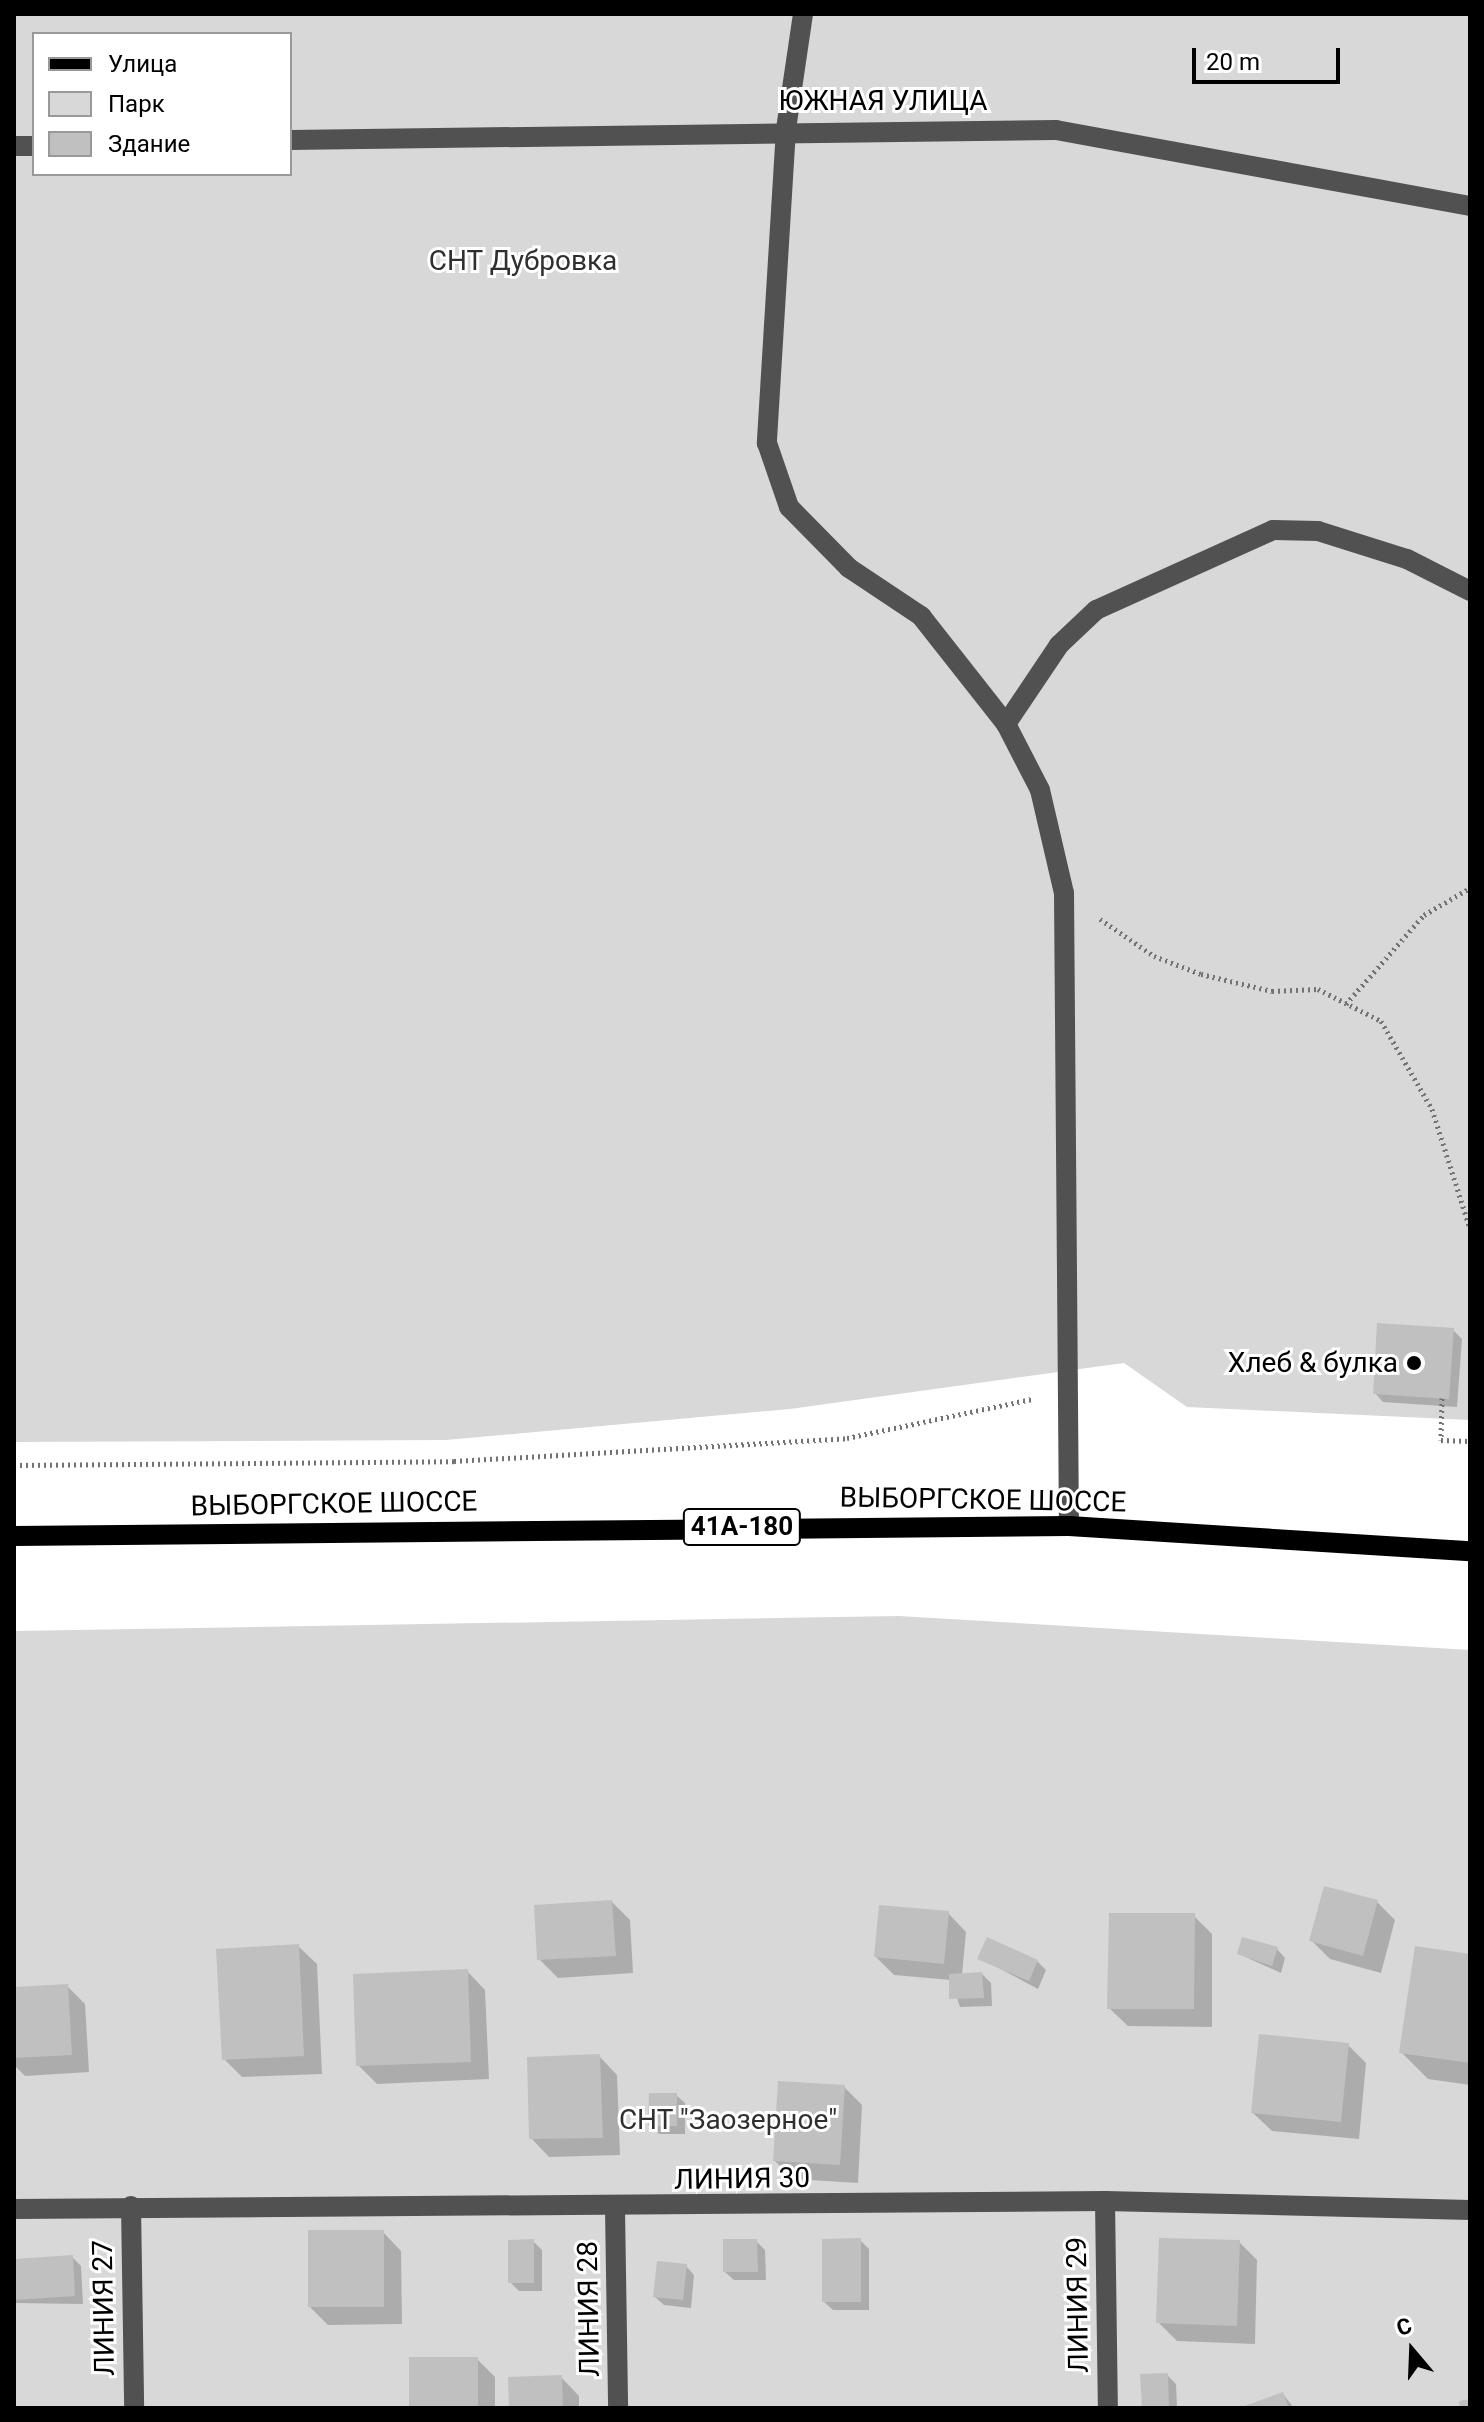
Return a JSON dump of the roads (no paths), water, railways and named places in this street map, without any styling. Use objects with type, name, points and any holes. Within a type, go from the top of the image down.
[{"type":"main road","name":"ВЫБОРГСКОЕ ШОССЕ","points":[[14,1536],[1069,1526],[1470,1551]]},
{"type":"street","points":[[803,14],[786,129],[767,443],[789,507],[849,568],[921,616],[1006,724],[1040,790],[1064,893],[1069,1526]]},
{"type":"street","name":"ЮЖНАЯ УЛИЦА","points":[[292,140],[786,129],[1056,130],[1470,206]]},
{"type":"street","points":[[1006,724],[1059,645],[1096,610],[1273,530],[1318,531],[1407,559],[1470,591]]},
{"type":"street","name":"ЛИНИЯ 30","points":[[14,2209],[131,2206],[615,2209],[1105,2201],[1470,2210]]},
{"type":"street","name":"ЛИНИЯ 29","points":[[1105,2201],[1108,2408]]},
{"type":"street","name":"ЛИНИЯ 27","points":[[131,2206],[134,2408]]},
{"type":"street","name":"ЛИНИЯ 28","points":[[615,2209],[618,2408]]},
{"type":"place","name":"Хлеб & булка","points":[[1414,1363]]},
{"type":"park label","name":"СНТ Дубровка","points":[[523,261]]},
{"type":"park label","name":"СНТ \"Заозерное\"","points":[[728,2120]]}]
